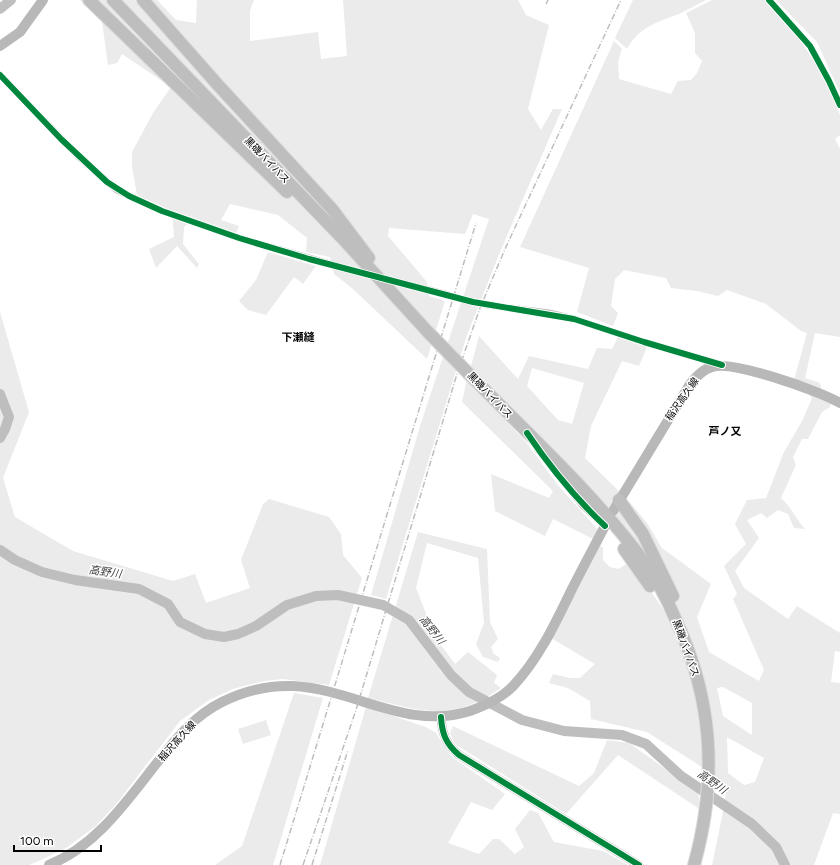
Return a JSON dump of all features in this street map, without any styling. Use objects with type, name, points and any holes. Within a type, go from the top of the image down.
[{"type":"highway","points":[[89,0],[297,202],[343,239]]},
{"type":"highway","name":"黒磯バイパス","points":[[113,0],[343,239],[427,331],[593,501],[645,564],[667,600],[686,642],[697,676],[705,710],[709,746],[709,778],[706,808],[694,865]]},
{"type":"highway","points":[[143,0],[218,85],[332,209],[394,294]]},
{"type":"highway","points":[[619,500],[643,534],[680,608],[686,626],[686,642]]},
{"type":"highway","points":[[606,524],[635,564],[686,642]]},
{"type":"main road","points":[[0,46],[20,32],[43,0]]},
{"type":"main road","name":"稲沢高久線","points":[[613,511],[690,384],[704,370],[722,365],[749,371],[812,390],[840,403]]},
{"type":"main road","name":"稲沢高久線","points":[[50,865],[68,856],[86,844],[103,828],[184,729],[207,711],[234,697],[263,688],[294,686],[325,691],[404,713],[424,717],[441,717],[478,708],[502,696],[514,685],[538,654],[606,524]]},
{"type":"street","points":[[770,0],[810,46],[830,81],[840,105]]},
{"type":"street","points":[[0,75],[79,157],[117,190],[162,211],[239,238],[351,270]]},
{"type":"street","points":[[428,290],[448,295]]},
{"type":"street","points":[[464,300],[473,302]]},
{"type":"street","points":[[487,305],[549,313],[574,319],[722,365]]},
{"type":"street","points":[[527,433],[584,507],[606,524]]},
{"type":"street","points":[[441,717],[442,733],[447,743],[459,755],[639,865]]},
{"type":"shaded area","points":[[80,0],[157,0],[176,20],[196,23],[197,0],[254,0],[250,11],[250,41],[318,32],[321,59],[347,56],[343,0],[518,0],[526,15],[549,25],[528,109],[541,130],[553,109],[562,109],[500,252],[467,335],[386,599],[371,595],[420,426],[489,219],[473,214],[465,234],[389,228],[388,236],[427,282],[429,296],[445,301],[427,359],[353,289],[334,274],[330,257],[306,252],[307,238],[278,215],[230,204],[221,220],[239,226],[236,233],[194,219],[184,227],[183,244],[199,264],[197,268],[177,246],[156,268],[149,249],[174,237],[172,211],[137,195],[132,167],[132,152],[153,113],[171,87],[122,54],[117,63],[108,65],[102,22]]},
{"type":"shaded area","points":[[633,0],[706,0],[681,13],[650,26],[637,35],[627,49],[615,38]]},
{"type":"shaded area","points":[[712,0],[764,0],[800,40],[825,78],[840,115],[840,135],[835,139],[840,149],[840,337],[815,333],[805,378],[820,383],[824,399],[831,403],[830,407],[822,412],[808,439],[802,439],[793,457],[796,465],[781,498],[788,505],[805,529],[794,528],[788,514],[778,510],[767,518],[761,513],[747,520],[759,538],[735,571],[744,588],[788,619],[797,606],[840,633],[840,652],[835,651],[831,682],[840,683],[840,814],[833,813],[814,865],[712,865],[727,785],[715,779],[714,743],[710,706],[694,648],[675,606],[503,401],[471,366],[479,336],[518,379],[529,356],[588,369],[597,348],[612,349],[618,337],[647,347],[639,366],[622,361],[591,426],[585,458],[627,499],[647,523],[662,548],[711,584],[697,617],[709,652],[759,681],[764,670],[733,599],[737,594],[724,566],[746,544],[735,524],[747,500],[766,498],[784,452],[802,421],[812,398],[798,382],[794,380],[807,333],[801,331],[766,304],[727,290],[718,296],[697,291],[671,288],[666,278],[624,270],[615,279],[611,306],[618,313],[613,326],[577,312],[589,268],[520,247],[614,41],[622,49],[618,62],[619,79],[671,94],[678,81],[691,80],[697,73],[702,61],[695,53],[695,33],[686,13]],"holes":[[[532,368],[584,383],[572,424],[558,420],[527,386]],[[723,687],[752,703],[752,735],[723,716],[717,688]],[[727,737],[764,758],[755,782],[744,785],[728,773]]]},
{"type":"shaded area","points":[[776,0],[840,0],[840,93],[817,42]]},
{"type":"shaded area","points":[[268,252],[316,266],[303,284],[294,277],[266,315],[248,310],[239,301],[256,280]]},
{"type":"shaded area","points":[[0,312],[29,412],[3,478],[15,517],[73,551],[173,581],[195,574],[206,603],[250,588],[241,560],[263,504],[269,499],[329,517],[341,534],[343,555],[362,578],[329,685],[283,679],[264,681],[233,689],[209,700],[180,721],[117,803],[96,826],[66,848],[29,865],[0,865]]},
{"type":"shaded area","points":[[467,379],[526,442],[557,484],[598,530],[593,539],[553,519],[545,536],[495,511],[491,474],[549,498],[553,491],[462,402]]},
{"type":"shaded area","points":[[418,532],[487,549],[490,622],[498,639],[491,647],[494,654],[500,658],[498,662],[483,657],[476,644],[484,623],[478,558],[427,543],[416,588],[435,637],[455,664],[468,652],[497,675],[494,683],[501,688],[483,699],[451,710],[421,710],[368,698]]},
{"type":"shaded area","points":[[598,544],[603,548],[603,560],[610,567],[618,569],[630,562],[662,607],[684,648],[693,681],[700,719],[703,753],[702,767],[647,732],[591,719],[590,701],[568,688],[549,683],[553,674],[570,678],[580,678],[595,664],[551,638]]},
{"type":"shaded area","points":[[294,693],[323,698],[273,865],[215,865],[242,846]]},
{"type":"shaded area","points":[[366,707],[426,727],[436,733],[452,757],[505,794],[492,810],[471,802],[448,843],[479,854],[493,839],[499,839],[515,854],[524,847],[515,829],[530,810],[538,813],[554,842],[603,851],[628,865],[320,865]]},
{"type":"shaded area","points":[[266,720],[271,735],[243,744],[238,729]]},
{"type":"shaded area","points":[[453,726],[579,786],[594,773],[607,740],[629,743],[698,792],[701,810],[618,755],[566,814],[455,744],[450,733]]},
{"type":"waterway","name":"高野川","points":[[0,9],[11,0]]},
{"type":"waterway","name":"高野川","points":[[0,394],[9,417],[0,438]]},
{"type":"waterway","name":"高野川","points":[[0,550],[15,560],[42,572],[75,580],[139,589],[168,604],[180,622],[205,634],[224,637],[238,634],[256,626],[287,605],[316,596],[338,595],[383,605],[409,620],[451,675],[469,692],[522,720],[564,731],[622,735],[646,744],[681,776],[752,824],[776,847],[785,865]]},
{"type":"tunnel","points":[[351,270],[429,290]]},
{"type":"tunnel","points":[[448,295],[464,300]]},
{"type":"tunnel","points":[[473,302],[487,305]]},
{"type":"railway","points":[[546,4],[548,0]]},
{"type":"railway","points":[[303,865],[356,710],[457,374],[480,308],[505,249],[621,0]]},
{"type":"railway","points":[[280,865],[476,223]]},
{"type":"railway","points":[[312,865],[348,750]]},
{"type":"cycle path","points":[[769,0],[810,46],[840,105]]},
{"type":"cycle path","points":[[0,75],[61,139],[107,182],[129,196],[162,211],[239,238],[309,259],[473,302],[574,319],[722,365]]},
{"type":"cycle path","points":[[527,433],[563,482],[605,526]]},
{"type":"cycle path","points":[[441,717],[442,729],[448,743],[459,755],[639,865]]},
{"type":"district","name":"下瀬縫","points":[[298,337]]},
{"type":"district","name":"芦ノ又","points":[[725,431]]}]
